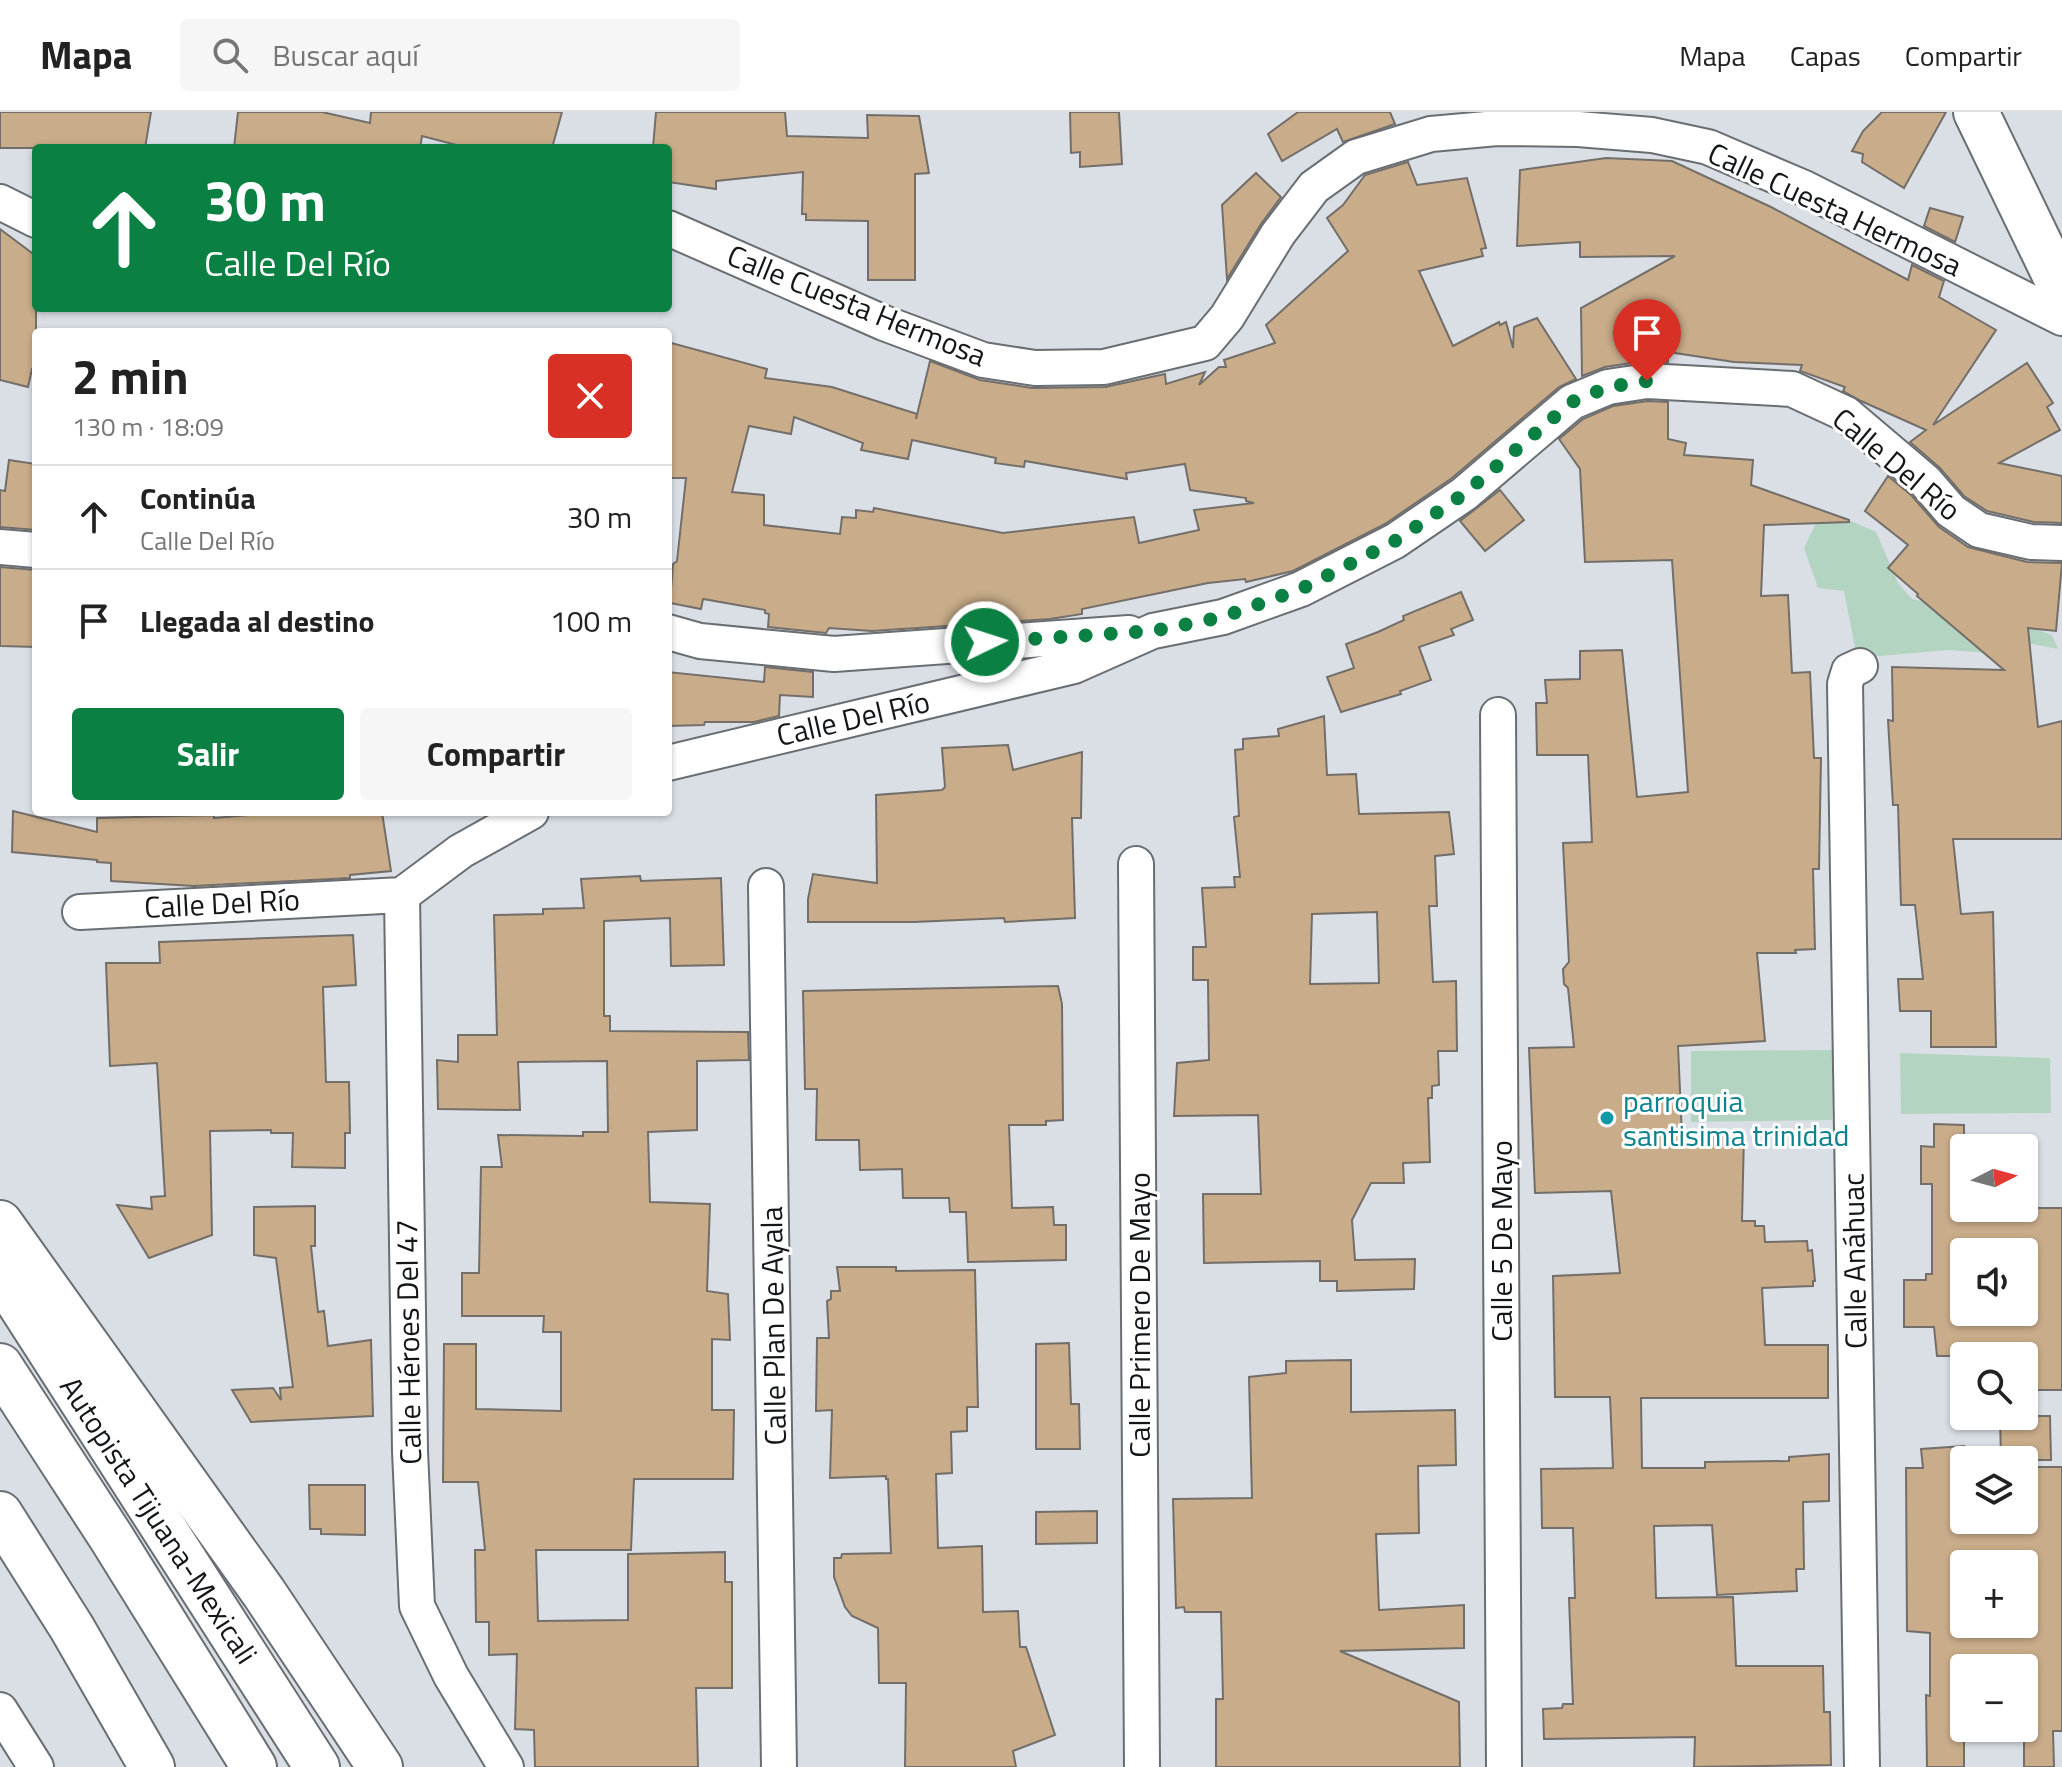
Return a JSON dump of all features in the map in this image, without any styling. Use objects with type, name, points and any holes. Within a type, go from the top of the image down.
[{"type":"main road","points":[[1976,112],[2062,290]]},
{"type":"main road","points":[[0,1223],[264,1593],[380,1767]]},
{"type":"main road","name":"Autopista Tijuana-Mexicali","points":[[0,1273],[317,1767]]},
{"type":"main road","name":"Autopista Tijuana-Mexicali","points":[[0,1366],[254,1767]]},
{"type":"main road","points":[[0,1514],[72,1628],[152,1767]]},
{"type":"street","name":"Calle Cuesta Hermosa","points":[[672,230],[884,323],[983,360],[1035,368],[1104,367],[1205,343],[1227,317],[1278,234],[1314,187],[1356,157],[1431,134],[1497,128],[1578,129],[1652,135],[1708,147],[1804,188],[2062,318]]},
{"type":"street","points":[[0,202],[32,218]]},
{"type":"street","name":"Calle Del Río","points":[[672,762],[1074,666],[1153,631],[1236,613],[1301,589],[1384,547],[1464,494],[1572,402],[1608,387],[1647,381],[1792,389],[1846,414],[1925,481],[1951,511],[1979,530],[2031,542],[2062,543]]},
{"type":"street","points":[[0,547],[32,550]]},
{"type":"street","points":[[672,633],[700,641],[834,654],[1153,631]]},
{"type":"street","name":"Calle Anáhuac","points":[[1860,666],[1849,671],[1845,684],[1862,1767]]},
{"type":"street","name":"Calle 5 De Mayo","points":[[1498,715],[1504,1767]]},
{"type":"street","points":[[402,895],[461,851],[524,816]]},
{"type":"street","name":"Calle Primero De Mayo","points":[[1136,864],[1142,1767]]},
{"type":"street","name":"Calle Plan De Ayala","points":[[766,886],[779,1767]]},
{"type":"street","name":"Calle Del Río","points":[[80,912],[402,895]]},
{"type":"street","name":"Calle Héroes Del 47","points":[[402,895],[409,1435],[417,1606],[451,1676],[506,1767]]},
{"type":"street","points":[[0,1710],[36,1767]]},
{"type":"green space","points":[[1817,521],[1851,521],[1876,532],[1898,583],[1912,599],[2010,621],[2052,635],[2058,649],[2032,644],[2002,654],[1948,650],[1857,658],[1844,591],[1818,588],[1804,548]]},
{"type":"green space","points":[[1833,1050],[1832,1120],[1691,1122],[1691,1051]]},
{"type":"green space","points":[[1900,1053],[2050,1058],[2051,1113],[1901,1114]]},
{"type":"building","points":[[0,112],[151,112],[146,144],[32,144],[32,148],[0,148]]},
{"type":"building","points":[[238,112],[322,112],[370,123],[371,112],[562,112],[553,144],[453,144],[422,136],[421,144],[234,144]]},
{"type":"building","points":[[656,112],[785,112],[787,136],[868,138],[867,115],[919,116],[929,173],[915,174],[915,280],[868,280],[868,221],[806,220],[806,214],[802,214],[803,172],[716,181],[716,189],[672,183],[672,144],[653,144]]},
{"type":"building","points":[[1070,112],[1119,112],[1122,164],[1080,167],[1080,152],[1071,153]]},
{"type":"building","points":[[1298,112],[1390,112],[1395,124],[1343,142],[1337,129],[1282,161],[1268,134]]},
{"type":"building","points":[[1882,112],[1946,112],[1904,188],[1862,162],[1863,154],[1852,151],[1863,131]]},
{"type":"building","points":[[1606,158],[1672,161],[1771,207],[1908,280],[1912,265],[1944,281],[1939,297],[1996,330],[1933,425],[2027,363],[2053,403],[2047,407],[2060,430],[1999,463],[2062,476],[2062,523],[2034,522],[1987,511],[1964,496],[1940,468],[1910,442],[1926,430],[1861,401],[1843,391],[1845,387],[1800,371],[1802,365],[1734,362],[1668,352],[1668,362],[1644,361],[1605,367],[1582,376],[1581,308],[1675,256],[1580,257],[1580,242],[1517,246],[1520,170]]},
{"type":"building","points":[[1408,162],[1417,185],[1467,178],[1486,248],[1481,249],[1483,256],[1419,271],[1453,346],[1499,322],[1500,325],[1506,322],[1513,348],[1514,327],[1537,318],[1576,379],[1559,387],[1452,478],[1385,524],[1293,571],[1246,582],[1245,579],[1208,583],[1082,609],[1082,614],[1050,619],[872,631],[829,628],[826,633],[768,627],[769,614],[765,610],[703,599],[701,609],[672,603],[673,564],[677,561],[686,478],[672,478],[672,343],[767,369],[765,378],[832,387],[917,414],[916,419],[930,361],[980,380],[1032,388],[1105,387],[1165,374],[1166,384],[1205,372],[1199,385],[1219,367],[1226,367],[1224,360],[1275,343],[1266,325],[1348,251],[1327,218],[1343,205],[1365,175]],"holes":[[[794,417],[863,443],[861,450],[908,459],[912,440],[996,458],[995,463],[1024,467],[1025,461],[1127,479],[1126,473],[1185,464],[1190,490],[1246,498],[1246,501],[1254,503],[1194,510],[1199,530],[1139,543],[1134,517],[1003,533],[874,508],[873,512],[856,510],[856,518],[842,517],[840,534],[764,525],[764,495],[732,492],[749,426],[791,434]]]},
{"type":"building","points":[[1256,173],[1281,197],[1227,279],[1222,205]]},
{"type":"building","points":[[1930,208],[1963,217],[1955,242],[1924,226]]},
{"type":"building","points":[[0,229],[32,253],[32,312],[36,312],[36,328],[32,328],[32,369],[28,387],[0,380]]},
{"type":"building","points":[[1648,401],[1668,402],[1668,439],[1686,443],[1684,455],[1753,460],[1751,485],[1849,520],[1764,525],[1761,596],[1788,595],[1792,673],[1810,672],[1814,758],[1821,758],[1819,869],[1813,869],[1815,949],[1795,950],[1796,953],[1757,953],[1765,1041],[1678,1046],[1682,1136],[1744,1134],[1742,1221],[1755,1221],[1755,1226],[1764,1226],[1765,1242],[1807,1241],[1808,1251],[1812,1250],[1813,1286],[1762,1288],[1765,1345],[1828,1345],[1828,1398],[1641,1398],[1642,1468],[1705,1468],[1705,1462],[1789,1461],[1789,1457],[1829,1454],[1829,1501],[1803,1502],[1804,1569],[1796,1569],[1797,1591],[1717,1595],[1712,1525],[1654,1526],[1656,1598],[1733,1597],[1736,1666],[1823,1666],[1824,1712],[1830,1712],[1831,1765],[1694,1767],[1695,1737],[1544,1739],[1543,1709],[1573,1704],[1569,1598],[1575,1598],[1573,1528],[1542,1528],[1541,1469],[1613,1468],[1610,1397],[1555,1397],[1553,1276],[1620,1273],[1611,1191],[1535,1193],[1529,1048],[1574,1047],[1563,969],[1569,962],[1563,843],[1592,842],[1588,755],[1537,755],[1536,703],[1547,703],[1545,680],[1580,679],[1580,651],[1622,650],[1637,797],[1688,792],[1672,560],[1585,562],[1580,469],[1559,439],[1583,419],[1613,406]]},
{"type":"building","points":[[9,460],[32,463],[32,530],[0,527],[0,490],[5,491]]},
{"type":"building","points":[[1888,476],[1911,495],[1939,527],[1968,547],[2027,562],[2062,563],[2056,631],[2028,628],[2038,727],[2062,721],[2062,839],[1953,839],[1961,914],[1993,912],[1996,1047],[1931,1047],[1931,1011],[1900,1011],[1898,979],[1923,979],[1915,905],[1901,905],[1898,805],[1893,805],[1888,720],[1893,721],[1892,667],[2004,670],[1888,568],[1908,545],[1865,511]]},
{"type":"building","points":[[1500,490],[1524,520],[1485,551],[1460,521]]},
{"type":"building","points":[[0,567],[32,570],[32,647],[0,646]]},
{"type":"building","points":[[1461,592],[1473,620],[1451,629],[1454,635],[1419,647],[1431,680],[1400,691],[1401,694],[1341,712],[1327,677],[1354,668],[1346,644]]},
{"type":"building","points":[[765,667],[813,672],[813,697],[780,695],[779,716],[754,722],[672,726],[672,672],[764,682]]},
{"type":"building","points":[[1324,716],[1327,775],[1356,774],[1359,814],[1449,812],[1454,854],[1435,856],[1437,906],[1429,906],[1433,982],[1456,981],[1457,1051],[1438,1051],[1439,1085],[1432,1086],[1432,1098],[1428,1098],[1430,1162],[1403,1163],[1404,1183],[1371,1183],[1352,1220],[1355,1260],[1415,1259],[1414,1289],[1337,1291],[1337,1281],[1320,1281],[1320,1261],[1204,1263],[1203,1194],[1261,1194],[1258,1115],[1174,1116],[1177,1063],[1209,1060],[1208,980],[1193,980],[1193,947],[1206,947],[1202,888],[1235,887],[1234,877],[1240,877],[1234,817],[1239,816],[1235,750],[1243,749],[1243,739],[1279,736],[1278,729]],"holes":[[[1377,912],[1379,983],[1310,984],[1312,914]]]},
{"type":"building","points":[[1008,745],[1013,770],[1082,752],[1081,818],[1072,818],[1075,918],[1005,922],[1004,918],[808,922],[813,874],[877,883],[876,795],[942,790],[945,787],[942,748]]},
{"type":"building","points":[[13,811],[97,832],[97,818],[383,816],[391,871],[350,875],[350,878],[194,886],[111,881],[111,863],[12,852]]},
{"type":"building","points":[[640,876],[641,881],[721,878],[724,965],[671,966],[670,918],[604,921],[604,1016],[610,1016],[610,1031],[748,1032],[749,1060],[697,1061],[697,1130],[648,1132],[650,1202],[710,1204],[707,1291],[728,1294],[730,1340],[712,1339],[712,1410],[734,1410],[733,1479],[634,1479],[631,1550],[536,1550],[538,1621],[628,1620],[628,1554],[725,1552],[725,1582],[732,1582],[732,1688],[696,1688],[698,1767],[535,1767],[534,1730],[515,1729],[517,1654],[489,1655],[489,1622],[476,1622],[475,1550],[485,1550],[478,1482],[443,1482],[444,1344],[476,1344],[476,1409],[561,1411],[561,1332],[543,1332],[544,1316],[462,1316],[462,1273],[479,1273],[481,1167],[502,1167],[498,1135],[583,1136],[583,1132],[608,1132],[607,1061],[518,1062],[520,1110],[438,1109],[437,1060],[458,1062],[458,1035],[497,1035],[494,915],[543,914],[543,909],[584,908],[581,879]]},
{"type":"building","points":[[353,935],[356,985],[323,987],[326,1082],[349,1082],[350,1133],[345,1133],[345,1168],[292,1167],[293,1133],[271,1133],[271,1130],[210,1131],[212,1235],[149,1258],[117,1205],[152,1209],[151,1197],[165,1196],[157,1063],[110,1066],[106,963],[160,963],[159,942]]},
{"type":"building","points":[[1058,986],[1062,1004],[1063,1120],[1046,1121],[1046,1125],[1009,1125],[1012,1208],[1053,1207],[1054,1225],[1066,1225],[1066,1260],[968,1262],[966,1212],[950,1212],[949,1198],[903,1198],[902,1169],[860,1170],[859,1140],[816,1140],[817,1089],[805,1089],[803,991]]},
{"type":"building","points":[[1934,1124],[1964,1125],[1964,1134],[1950,1134],[1950,1222],[2038,1222],[2038,1208],[2062,1208],[2062,1390],[2038,1390],[2038,1342],[1950,1342],[1950,1356],[1937,1356],[1934,1327],[1904,1327],[1904,1280],[1926,1280],[1926,1274],[1932,1274],[1932,1184],[1921,1184],[1921,1146],[1934,1147]]},
{"type":"building","points":[[315,1206],[315,1246],[311,1246],[318,1312],[324,1311],[328,1346],[371,1340],[373,1416],[251,1422],[232,1390],[273,1388],[281,1400],[280,1388],[293,1387],[276,1258],[254,1255],[254,1207]]},
{"type":"building","points":[[837,1267],[896,1267],[896,1271],[975,1270],[978,1407],[967,1407],[967,1431],[951,1432],[952,1473],[936,1474],[938,1548],[982,1546],[983,1612],[1018,1611],[1020,1647],[1026,1647],[1055,1735],[1013,1751],[1016,1767],[905,1767],[906,1683],[879,1683],[878,1628],[852,1616],[845,1607],[834,1577],[834,1558],[841,1558],[842,1554],[891,1553],[888,1479],[886,1476],[830,1478],[832,1410],[816,1411],[817,1338],[829,1338],[827,1301],[831,1299],[831,1291],[840,1291]]},
{"type":"building","points":[[1069,1343],[1071,1404],[1079,1404],[1080,1449],[1036,1449],[1036,1344]]},
{"type":"building","points":[[1351,1360],[1351,1412],[1455,1410],[1456,1465],[1418,1466],[1419,1533],[1376,1534],[1379,1610],[1464,1605],[1464,1648],[1340,1651],[1459,1702],[1460,1767],[1216,1767],[1216,1699],[1223,1699],[1221,1612],[1185,1612],[1184,1607],[1176,1608],[1173,1499],[1252,1498],[1249,1377],[1286,1373],[1286,1361]]},
{"type":"building","points":[[2038,1416],[2050,1416],[2051,1460],[2038,1460],[2038,1446],[2001,1446],[2000,1430],[2038,1430]]},
{"type":"building","points":[[1950,1447],[1950,1534],[2038,1534],[2038,1467],[2062,1467],[2062,1731],[2053,1731],[2054,1767],[2024,1767],[2024,1742],[2038,1742],[2038,1654],[1950,1654],[1950,1742],[1964,1742],[1964,1767],[1927,1767],[1926,1695],[1930,1696],[1930,1633],[1907,1631],[1906,1468],[1923,1468],[1921,1449]]},
{"type":"building","points":[[309,1485],[365,1485],[365,1535],[321,1534],[321,1529],[310,1529]]},
{"type":"building","points":[[1097,1511],[1097,1543],[1036,1544],[1036,1512]]},
{"type":"place","name":"parroquia santisima trinidad","points":[[1607,1118]]},
{"type":"route","points":[[985,642],[1153,631],[1223,617],[1301,589],[1395,541],[1464,494],[1572,402],[1608,387],[1647,381]]}]
